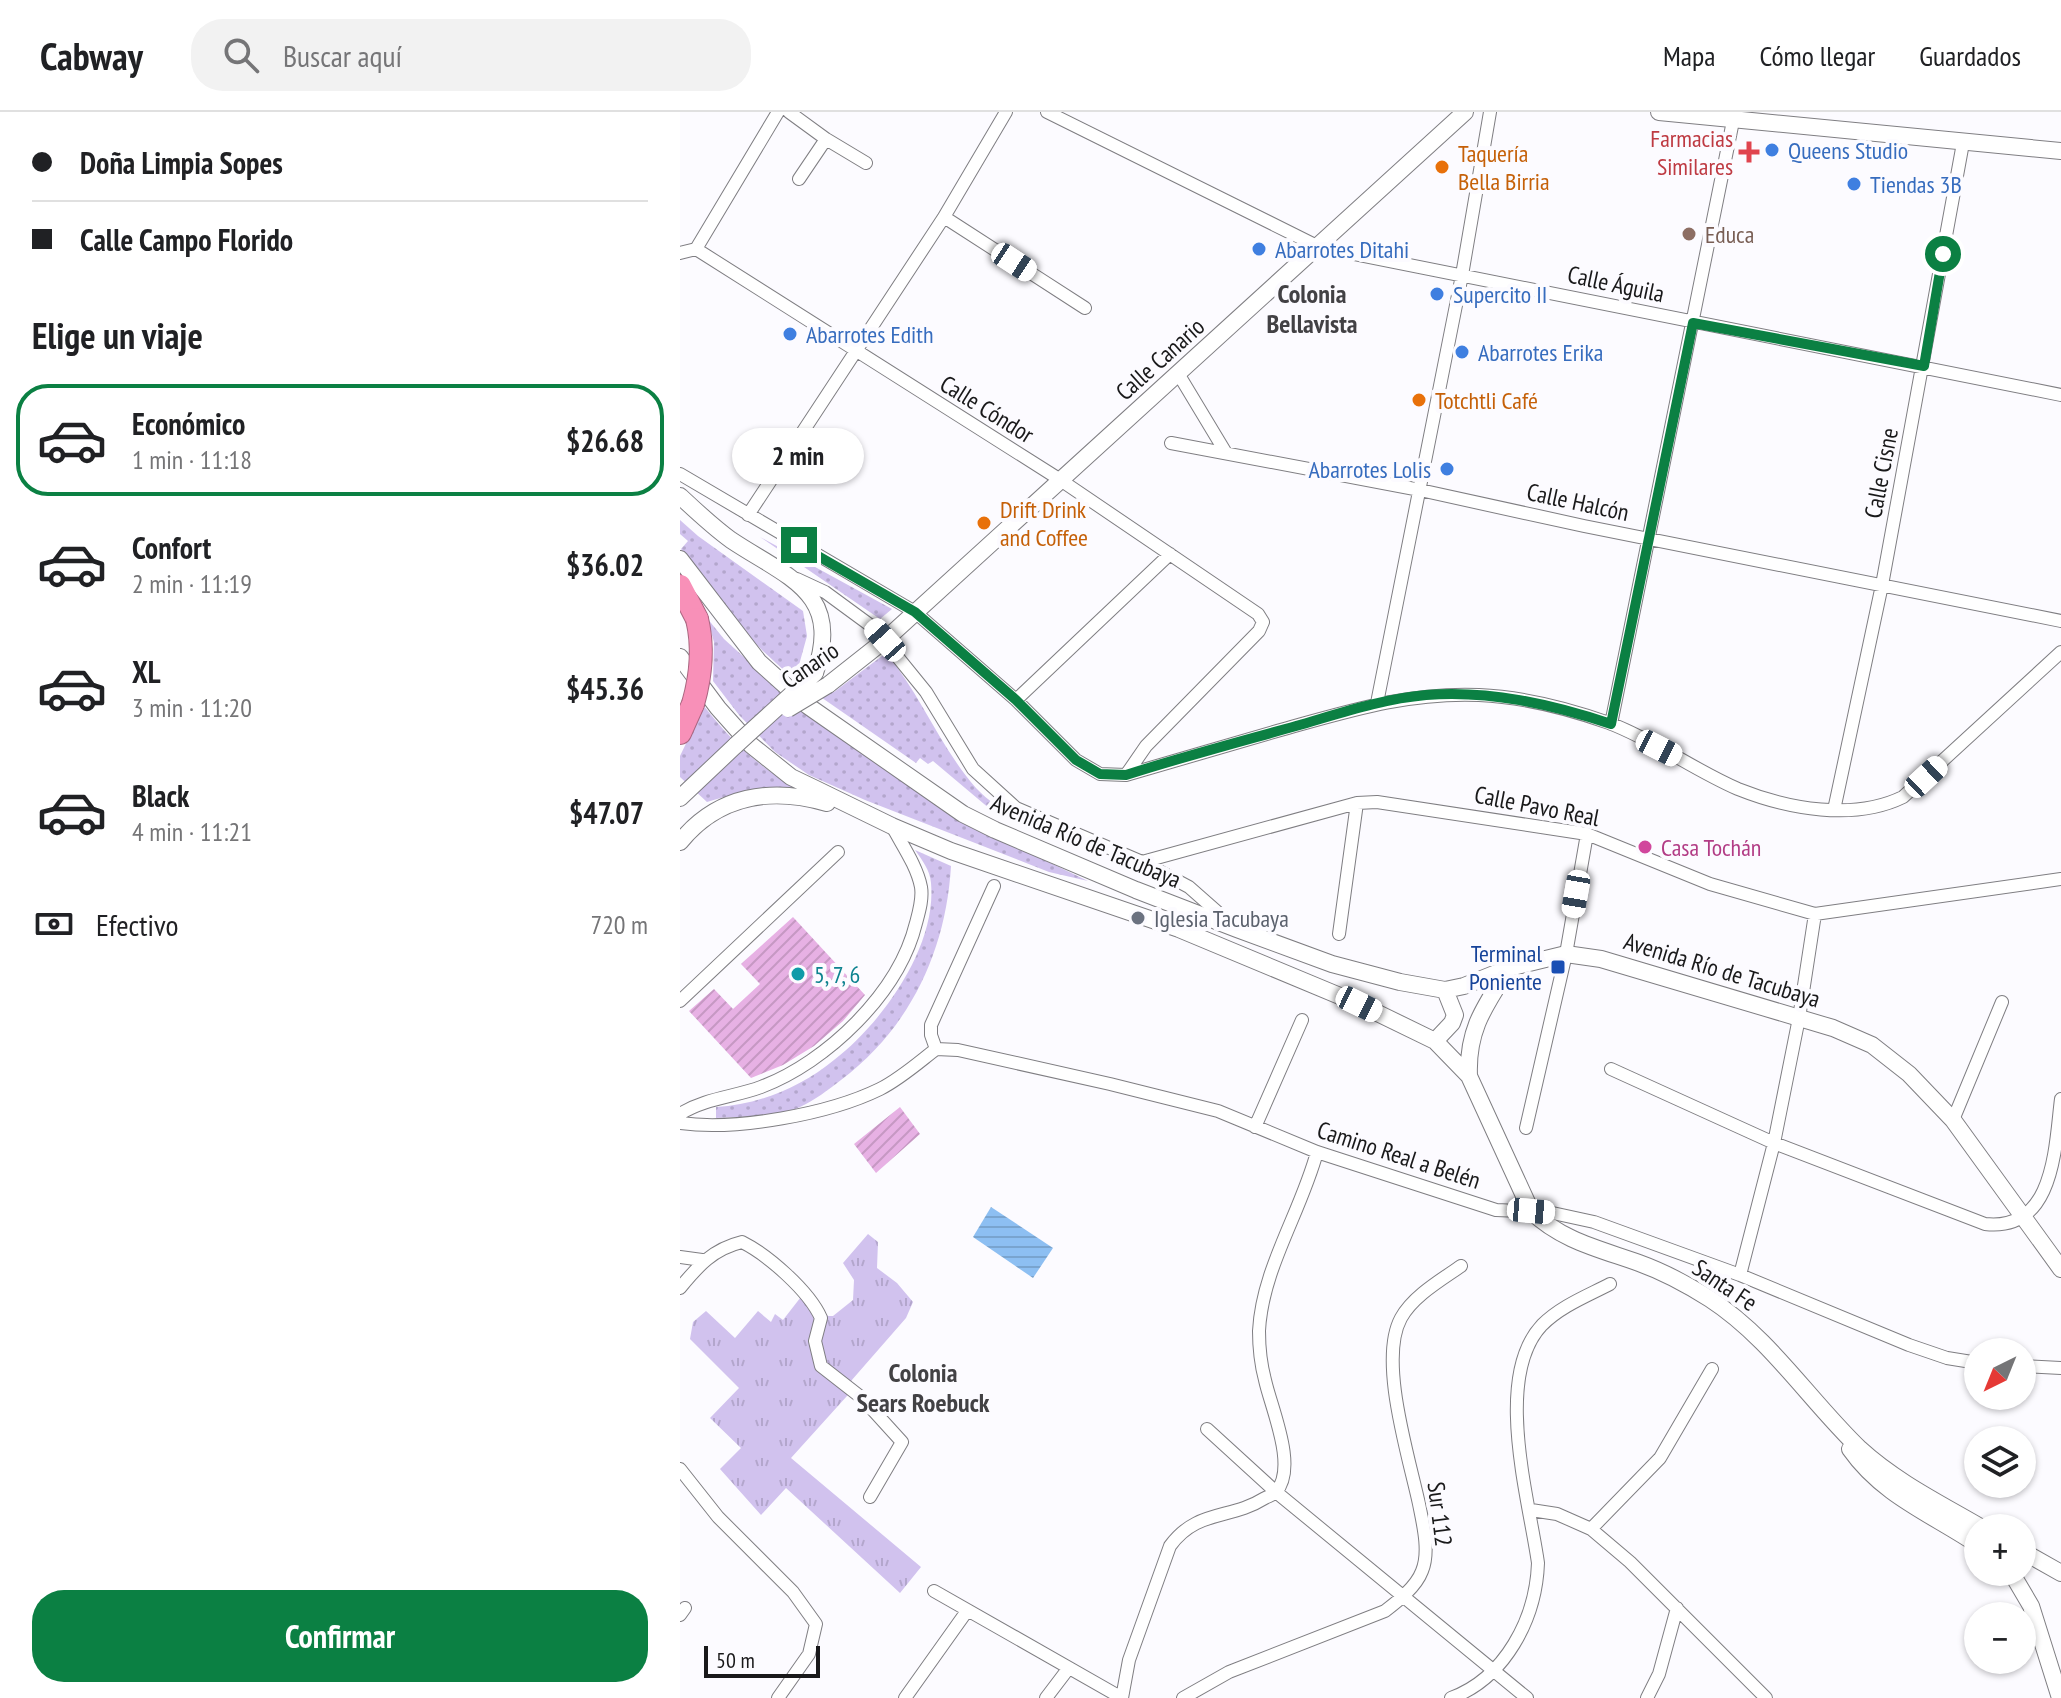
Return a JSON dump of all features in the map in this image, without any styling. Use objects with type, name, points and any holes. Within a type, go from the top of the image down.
[{"type":"highway","points":[[680,586],[697,619],[701,660],[693,704],[680,733]]},
{"type":"main road","name":"Calle Canario","points":[[885,640],[1465,112]]},
{"type":"main road","points":[[1659,112],[2061,151]]},
{"type":"main road","points":[[680,496],[731,539],[786,574],[812,599],[824,628],[823,648],[815,673],[680,798]]},
{"type":"main road","name":"Avenida Río de Tacubaya","points":[[680,559],[746,648],[774,677],[829,722],[963,814],[1136,890],[1332,964],[1445,990],[1509,968],[1566,954],[1601,959],[1833,1028],[1872,1045],[1909,1074],[1953,1120],[2061,1269]]},
{"type":"main road","name":"Canario","points":[[759,726],[828,685],[885,640]]},
{"type":"main road","name":"Avenida Río de Tacubaya","points":[[680,657],[718,708],[767,759],[791,777],[867,815],[996,868],[1179,929],[1320,987],[1435,1041],[1469,1076]]},
{"type":"main road","points":[[680,842],[710,812],[749,797],[777,795],[811,798],[867,815]]},
{"type":"main road","points":[[1469,1076],[1468,1055],[1476,1023],[1509,968]]},
{"type":"main road","points":[[1435,1041],[1452,1023],[1455,1015],[1445,990]]},
{"type":"main road","name":"Santa Fe","points":[[1469,1076],[1531,1211],[1562,1236],[1642,1264],[1676,1279],[1711,1300],[1763,1342],[1838,1427],[1887,1471],[1964,1517]]},
{"type":"main road","points":[[2024,1215],[2061,1250]]},
{"type":"main road","points":[[1838,1427],[1851,1451],[1887,1491],[1964,1537]]},
{"type":"main road","points":[[2036,1559],[2061,1573]]},
{"type":"main road","points":[[2019,1586],[2031,1606],[2058,1692]]},
{"type":"street","points":[[680,253],[696,249],[778,112]]},
{"type":"street","points":[[789,112],[866,163]]},
{"type":"street","points":[[748,515],[944,217],[1006,112]]},
{"type":"street","name":"Calle Águila","points":[[1047,112],[1319,247],[2061,395]]},
{"type":"street","points":[[1377,703],[1462,275],[1490,112]]},
{"type":"street","points":[[1611,724],[1733,121]]},
{"type":"street","points":[[799,179],[826,139]]},
{"type":"street","name":"Calle Cisne","points":[[1834,810],[1882,585],[1963,143]]},
{"type":"street","points":[[944,217],[1085,308]]},
{"type":"street","name":"Calle Cóndor","points":[[696,249],[1059,479],[1258,614],[1263,622],[1259,631],[1146,746],[1126,775]]},
{"type":"street","points":[[1179,375],[1226,453]]},
{"type":"street","name":"Calle Halcón","points":[[1171,443],[1420,490],[2061,621]]},
{"type":"street","points":[[680,474],[915,612],[1016,700],[1076,760],[1100,774],[1126,775],[1377,703],[1426,695],[1480,696],[1565,709],[1611,724],[1738,789],[1773,800],[1834,810],[1871,809],[1903,797],[2061,652]]},
{"type":"street","points":[[1016,700],[1170,554]]},
{"type":"street","points":[[786,574],[825,592],[874,628],[926,692],[973,769],[1016,808],[1142,862],[1189,887],[1237,929]]},
{"type":"street","points":[[1339,934],[1357,803]]},
{"type":"street","name":"Calle Pavo Real","points":[[1142,862],[1357,803],[1401,804],[1587,834],[1710,884],[1815,914],[2061,879]]},
{"type":"street","points":[[680,1114],[707,1100],[760,1088],[796,1070],[833,1044],[886,989],[915,930],[922,889],[892,826]]},
{"type":"street","points":[[1526,1128],[1566,954],[1587,834]]},
{"type":"street","points":[[680,1001],[838,852]]},
{"type":"street","points":[[680,1123],[699,1126],[791,1117],[835,1105],[881,1089],[936,1049],[931,1025],[994,886]]},
{"type":"street","points":[[1740,1275],[1774,1143],[1799,1018],[1815,914]]},
{"type":"street","points":[[1953,1120],[2002,1002]]},
{"type":"street","points":[[1255,1127],[1302,1020]]},
{"type":"street","name":"Camino Real a Belén","points":[[936,1049],[958,1050],[1218,1111],[1317,1152],[1496,1210],[1565,1215],[1594,1222],[1740,1275],[1909,1345],[1964,1361]]},
{"type":"street","points":[[1611,1069],[1774,1143],[1985,1224],[2009,1223],[2024,1215],[2041,1197],[2051,1177],[2061,1099]]},
{"type":"street","points":[[934,1591],[1122,1698],[1129,1660],[1170,1546],[1191,1524],[1245,1509],[1276,1492],[1283,1475],[1284,1456],[1260,1353],[1262,1296],[1299,1208],[1317,1152]]},
{"type":"street","points":[[680,1288],[702,1260],[729,1245],[742,1242],[754,1248],[799,1287],[819,1313],[815,1341],[818,1359],[826,1372],[850,1387],[902,1442],[870,1497]]},
{"type":"street","points":[[680,1257],[702,1260]]},
{"type":"street","name":"Sur 112","points":[[1183,1698],[1229,1672],[1385,1611],[1403,1596],[1422,1572],[1425,1553],[1423,1523],[1394,1382],[1391,1351],[1402,1316],[1435,1284],[1461,1266]]},
{"type":"street","points":[[1451,1698],[1478,1686],[1494,1671],[1516,1641],[1530,1613],[1537,1586],[1538,1563],[1517,1424],[1519,1371],[1527,1348],[1541,1326],[1562,1308],[1610,1284]]},
{"type":"street","points":[[2036,1367],[2061,1368]]},
{"type":"street","points":[[1591,1529],[1660,1458],[1712,1369]]},
{"type":"street","points":[[1207,1429],[1276,1492],[1527,1698]]},
{"type":"street","points":[[680,1469],[718,1517],[793,1592],[816,1624],[809,1654],[778,1698]]},
{"type":"street","points":[[1531,1510],[1557,1514],[1591,1529],[1630,1562],[1766,1698]]},
{"type":"street","points":[[1647,1698],[1659,1674],[1677,1608]]},
{"type":"street","points":[[905,1698],[967,1611]]},
{"type":"street","points":[[1046,1698],[1068,1669]]},
{"type":"green space","points":[[680,520],[803,611],[807,636],[799,665],[834,692],[886,653],[976,788],[1027,825],[990,809],[933,761],[928,764],[920,758],[916,763],[789,675],[740,628],[681,549],[688,541],[680,534]]},
{"type":"green space","points":[[760,537],[892,609],[880,619]]},
{"type":"green space","points":[[707,618],[724,639],[766,677],[925,798],[969,824],[1088,881],[1049,872],[865,800],[809,775],[775,752],[739,715],[713,681],[714,642]]},
{"type":"green space","points":[[704,706],[748,754],[773,774],[802,790],[754,791],[707,802],[680,777],[680,756]]},
{"type":"green space","points":[[915,850],[951,866],[948,897],[932,957],[920,985],[887,1037],[841,1080],[800,1107],[770,1115],[716,1118],[716,1107],[748,1103],[778,1093],[821,1070],[852,1044],[887,1005],[916,957],[931,907],[930,878]]},
{"type":"green space","points":[[868,1234],[878,1242],[877,1268],[897,1283],[913,1302],[906,1318],[851,1381],[856,1386],[791,1458],[921,1567],[900,1593],[786,1488],[761,1515],[720,1469],[741,1448],[710,1418],[739,1388],[690,1339],[693,1322],[706,1311],[735,1338],[758,1311],[771,1322],[775,1314],[783,1320],[804,1293],[828,1316],[833,1316],[853,1300],[854,1280],[843,1263]]},
{"type":"water","points":[[991,1207],[1053,1248],[1033,1278],[973,1237]]},
{"type":"building","name":"5, 7, 6","points":[[793,917],[865,995],[843,1021],[814,1046],[783,1065],[751,1078],[689,1011],[714,989],[733,1009],[760,984],[741,964]]},
{"type":"building","points":[[900,1107],[920,1134],[876,1173],[854,1144]]},
{"type":"place","name":"Queens Studio","points":[[1772,150]]},
{"type":"place","name":"Farmacias Similares","points":[[1749,152]]},
{"type":"place","name":"Taquería Bella Birria","points":[[1442,167]]},
{"type":"place","name":"Tiendas 3B","points":[[1854,184]]},
{"type":"place","name":"Educa","points":[[1689,234]]},
{"type":"place","name":"Abarrotes Ditahi","points":[[1259,249]]},
{"type":"place","name":"Supercito II","points":[[1437,294]]},
{"type":"place","name":"Abarrotes Edith","points":[[790,334]]},
{"type":"place","name":"Abarrotes Erika","points":[[1462,352]]},
{"type":"place","name":"Totchtli Café","points":[[1419,400]]},
{"type":"place","name":"Abarrotes Lolis","points":[[1447,469]]},
{"type":"place","name":"Drift Drink and Coffee","points":[[984,523]]},
{"type":"place","name":"Casa Tochán","points":[[1645,847]]},
{"type":"place","name":"Iglesia Tacubaya","points":[[1138,918]]},
{"type":"place","name":"Terminal Poniente","points":[[1558,967]]},
{"type":"place","name":"5, 7, 6","points":[[798,974]]},
{"type":"district","name":"Colonia Bellavista","points":[[1312,308]]},
{"type":"district","name":"Colonia Sears Roebuck","points":[[923,1387]]},
{"type":"route","points":[[799,545],[915,612],[1016,700],[1076,760],[1100,774],[1126,775],[1377,703],[1426,695],[1522,700],[1565,709],[1611,724],[1693,323],[1924,366],[1943,254]]}]
